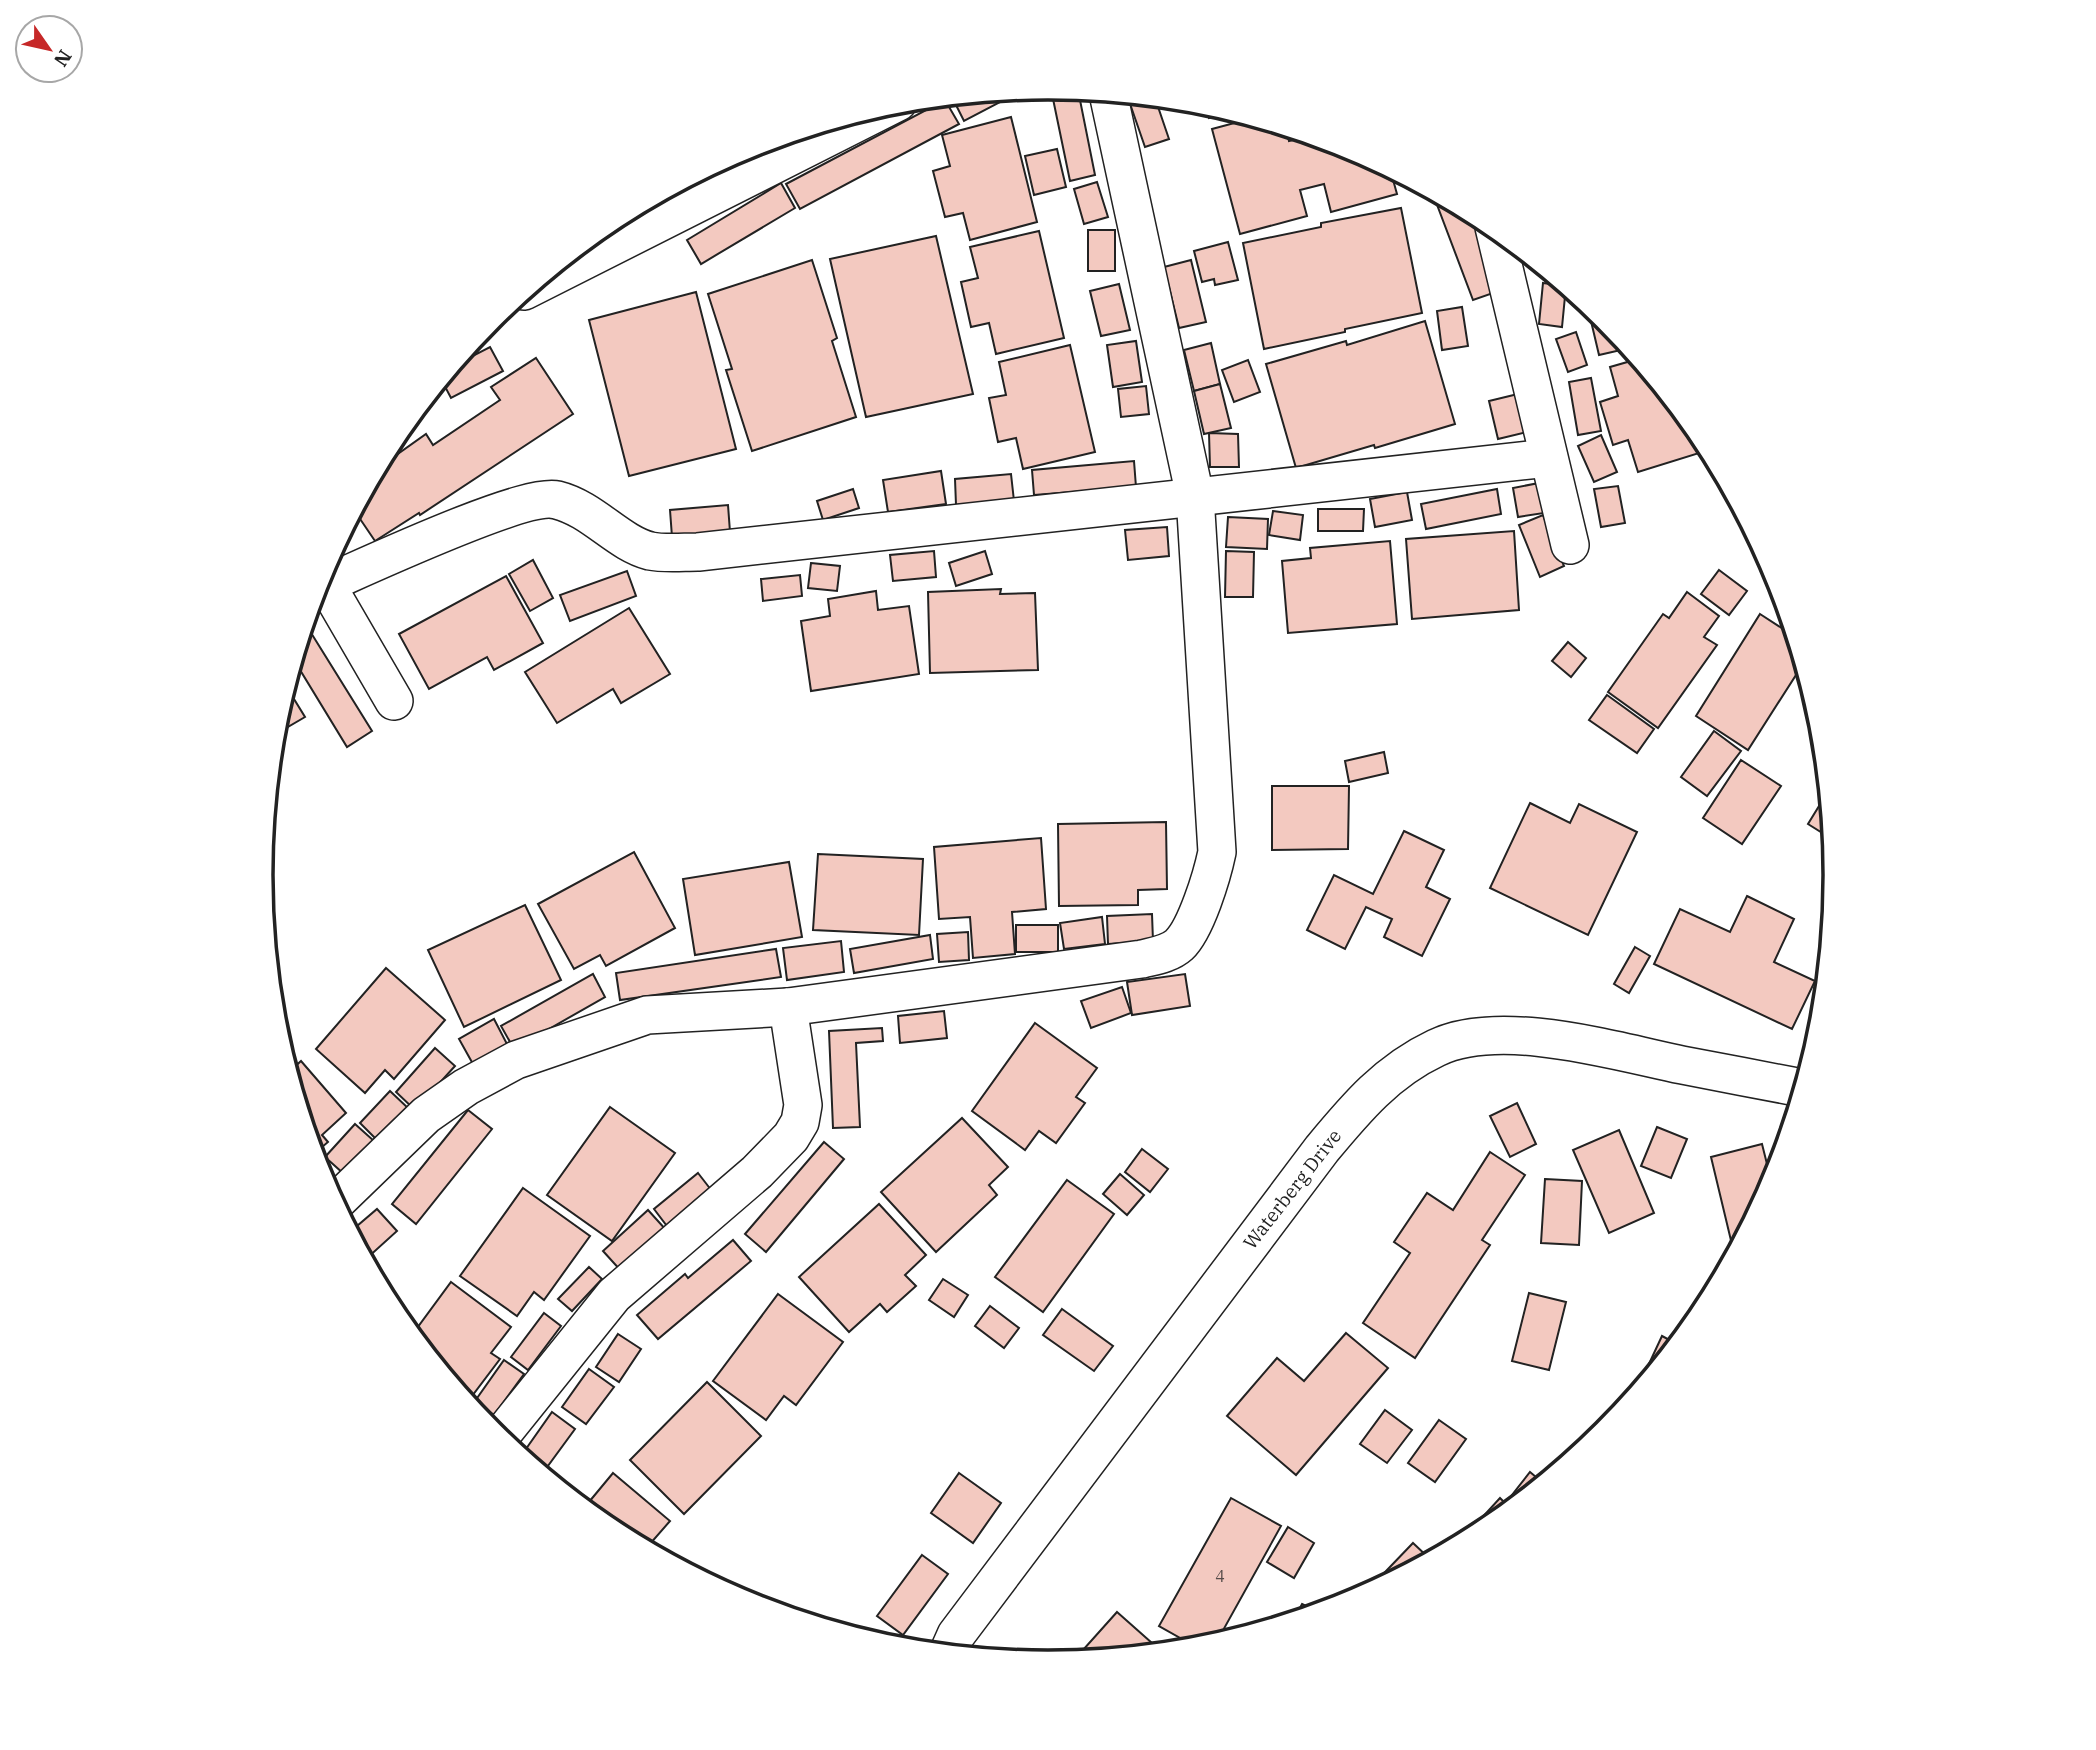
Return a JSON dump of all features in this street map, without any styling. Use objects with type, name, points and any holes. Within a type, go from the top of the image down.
[{"type":"street","points":[[343,1196],[426,1115],[466,1087],[516,1060],[647,1015],[788,1007],[1142,959],[1163,954],[1180,944],[1212,877],[1217,852],[1195,496],[1110,102]]},
{"type":"street","points":[[561,272],[853,125]]},
{"type":"street","points":[[1498,244],[1570,545]]},
{"type":"street","points":[[333,575],[499,511],[529,502],[553,499],[579,507],[649,551],[698,552],[1548,458]]},
{"type":"street","points":[[328,588],[394,701]]},
{"type":"street","points":[[506,1429],[614,1295],[757,1172],[791,1137],[800,1122],[803,1105],[788,1007]]},
{"type":"street","name":"Waterberg Drive","points":[[951,1644],[1030,1535],[1322,1149],[1361,1102],[1385,1079],[1438,1046],[1504,1034],[1555,1040],[1794,1086]]},
{"type":"building","points":[[1053,100],[1080,101],[1095,175],[1070,181]]},
{"type":"building","points":[[1002,101],[964,121],[956,105]]},
{"type":"building","points":[[1130,104],[1158,108],[1169,139],[1145,147]]},
{"type":"building","points":[[948,106],[959,124],[800,209],[786,184],[927,110]]},
{"type":"building","points":[[1011,117],[1037,222],[970,240],[963,213],[945,217],[933,171],[950,166],[942,135]]},
{"type":"building","points":[[1235,123],[1288,138],[1289,141],[1297,141],[1391,180],[1397,194],[1331,212],[1324,184],[1300,190],[1307,216],[1240,234],[1212,129]]},
{"type":"building","points":[[1057,149],[1066,187],[1034,195],[1025,156]]},
{"type":"building","points":[[1097,182],[1108,217],[1084,224],[1074,189]]},
{"type":"building","points":[[781,183],[795,208],[701,264],[687,240]]},
{"type":"building","points":[[1437,205],[1477,229],[1499,291],[1473,300]]},
{"type":"building","points":[[1401,208],[1422,313],[1264,349],[1243,243],[1321,227],[1321,223]]},
{"type":"building","points":[[1088,230],[1115,230],[1115,271],[1088,271]]},
{"type":"building","points":[[1039,231],[1064,338],[996,354],[989,323],[971,327],[961,282],[978,278],[970,247]]},
{"type":"building","points":[[936,236],[973,394],[866,417],[830,259]]},
{"type":"building","points":[[1228,242],[1238,280],[1215,285],[1214,279],[1202,282],[1194,251]]},
{"type":"building","points":[[812,260],[837,338],[832,341],[856,417],[752,451],[726,370],[732,369],[708,294]]},
{"type":"building","points":[[1191,260],[1206,322],[1179,328],[1164,267]]},
{"type":"building","points":[[1543,283],[1549,284],[1565,298],[1562,327],[1539,324]]},
{"type":"building","points":[[1119,284],[1130,330],[1101,336],[1090,291]]},
{"type":"building","points":[[696,292],[736,449],[629,476],[589,320]]},
{"type":"building","points":[[1462,307],[1468,346],[1442,350],[1437,311]]},
{"type":"building","points":[[1425,321],[1455,424],[1296,468],[1266,364],[1346,341],[1347,345]]},
{"type":"building","points":[[1591,323],[1618,351],[1599,355]]},
{"type":"building","points":[[1576,332],[1587,365],[1568,372],[1556,339]]},
{"type":"building","points":[[1136,341],[1142,382],[1113,387],[1107,345]]},
{"type":"building","points":[[1211,343],[1220,384],[1194,391],[1184,350]]},
{"type":"building","points":[[1070,345],[1095,452],[1023,469],[1016,438],[998,442],[989,398],[1006,395],[999,362]]},
{"type":"building","points":[[490,347],[503,371],[451,398],[446,388],[473,356]]},
{"type":"building","points":[[536,358],[573,414],[420,515],[419,513],[375,541],[360,519],[396,455],[426,434],[433,445],[500,400],[491,387]]},
{"type":"building","points":[[1248,360],[1260,392],[1234,402],[1222,370]]},
{"type":"building","points":[[1629,362],[1663,403],[1699,453],[1638,472],[1628,440],[1613,445],[1600,402],[1618,396],[1610,367]]},
{"type":"building","points":[[1591,378],[1601,431],[1578,435],[1569,382]]},
{"type":"building","points":[[1220,384],[1231,428],[1204,434],[1194,391]]},
{"type":"building","points":[[1146,386],[1149,414],[1121,417],[1118,389]]},
{"type":"building","points":[[1522,393],[1531,431],[1498,439],[1489,401]]},
{"type":"building","points":[[1209,433],[1238,434],[1239,467],[1210,467]]},
{"type":"building","points":[[1601,435],[1617,472],[1594,482],[1578,446]]},
{"type":"building","points":[[1134,461],[1136,487],[1034,495],[1032,470]]},
{"type":"building","points":[[941,471],[946,504],[888,512],[883,480]]},
{"type":"building","points":[[1011,474],[1014,501],[956,505],[955,479]]},
{"type":"building","points":[[1539,483],[1544,513],[1518,517],[1513,488]]},
{"type":"building","points":[[1618,486],[1625,523],[1601,527],[1594,489]]},
{"type":"building","points":[[853,489],[859,508],[823,520],[817,501]]},
{"type":"building","points":[[1497,489],[1501,514],[1426,529],[1421,504]]},
{"type":"building","points":[[1407,492],[1412,520],[1375,527],[1370,499]]},
{"type":"building","points":[[728,505],[730,532],[672,537],[670,510]]},
{"type":"building","points":[[1318,509],[1364,509],[1363,531],[1318,531]]},
{"type":"building","points":[[1273,511],[1303,515],[1300,540],[1269,535]]},
{"type":"building","points":[[1543,515],[1564,566],[1540,577],[1519,525]]},
{"type":"building","points":[[1228,517],[1268,519],[1267,549],[1226,547]]},
{"type":"building","points":[[1167,527],[1169,556],[1128,560],[1125,530]]},
{"type":"building","points":[[1514,531],[1519,610],[1412,619],[1406,539]]},
{"type":"building","points":[[1390,541],[1397,624],[1288,633],[1282,561],[1311,558],[1310,548]]},
{"type":"building","points":[[934,551],[936,577],[893,581],[890,555]]},
{"type":"building","points":[[985,551],[992,574],[956,586],[949,563]]},
{"type":"building","points":[[1226,551],[1254,552],[1253,597],[1225,597]]},
{"type":"building","points":[[533,560],[553,598],[530,611],[509,574]]},
{"type":"building","points":[[811,563],[840,566],[837,591],[808,588]]},
{"type":"building","points":[[1719,570],[1747,591],[1729,615],[1701,594]]},
{"type":"building","points":[[627,571],[636,596],[570,621],[560,595]]},
{"type":"building","points":[[800,575],[802,596],[763,601],[761,579]]},
{"type":"building","points":[[506,576],[543,643],[494,670],[487,657],[429,689],[399,634]]},
{"type":"building","points":[[1001,589],[1000,594],[1035,593],[1038,670],[930,673],[928,592]]},
{"type":"building","points":[[876,591],[878,610],[909,606],[919,674],[811,691],[801,621],[830,616],[828,599]]},
{"type":"building","points":[[1687,592],[1719,616],[1704,637],[1717,645],[1658,728],[1608,692],[1663,614],[1669,618]]},
{"type":"building","points":[[629,608],[670,674],[621,703],[613,689],[557,723],[525,672]]},
{"type":"building","points":[[1760,614],[1783,629],[1797,674],[1748,750],[1696,716]]},
{"type":"building","points":[[312,634],[372,731],[347,747],[300,670]]},
{"type":"building","points":[[1568,642],[1586,658],[1571,677],[1552,661]]},
{"type":"building","points":[[1607,695],[1654,729],[1637,753],[1589,720]]},
{"type":"building","points":[[294,698],[305,717],[287,727]]},
{"type":"building","points":[[1714,731],[1741,751],[1707,796],[1681,777]]},
{"type":"building","points":[[1384,752],[1388,773],[1349,782],[1345,761]]},
{"type":"building","points":[[1741,760],[1781,786],[1742,844],[1703,818]]},
{"type":"building","points":[[1272,786],[1349,786],[1348,849],[1272,850]]},
{"type":"building","points":[[1530,803],[1570,823],[1579,804],[1637,832],[1588,935],[1490,888]]},
{"type":"building","points":[[1820,804],[1822,833],[1808,824]]},
{"type":"building","points":[[1166,822],[1167,889],[1138,890],[1138,905],[1059,906],[1058,824]]},
{"type":"building","points":[[1404,831],[1444,850],[1426,887],[1450,899],[1422,956],[1384,937],[1392,919],[1366,907],[1345,949],[1307,930],[1334,875],[1373,894]]},
{"type":"building","points":[[1041,838],[1046,909],[1012,912],[1015,954],[973,958],[970,917],[939,919],[934,847]]},
{"type":"building","points":[[634,852],[675,928],[606,966],[600,955],[574,969],[538,904]]},
{"type":"building","points":[[818,854],[923,859],[919,935],[813,930]]},
{"type":"building","points":[[789,862],[802,937],[695,955],[683,879]]},
{"type":"building","points":[[1747,896],[1794,919],[1774,962],[1815,981],[1792,1029],[1654,964],[1680,909],[1730,932]]},
{"type":"building","points":[[525,905],[561,980],[464,1027],[428,950]]},
{"type":"building","points":[[1152,914],[1153,941],[1108,944],[1107,916]]},
{"type":"building","points":[[1102,917],[1105,944],[1064,949],[1060,923]]},
{"type":"building","points":[[1016,925],[1058,925],[1058,952],[1016,952]]},
{"type":"building","points":[[968,932],[969,960],[939,962],[937,934]]},
{"type":"building","points":[[930,935],[933,959],[854,973],[850,949]]},
{"type":"building","points":[[841,941],[844,972],[787,980],[783,948]]},
{"type":"building","points":[[1635,947],[1650,956],[1629,993],[1614,984]]},
{"type":"building","points":[[776,949],[781,977],[620,1000],[616,973]]},
{"type":"building","points":[[386,968],[445,1020],[394,1079],[385,1070],[365,1093],[316,1049]]},
{"type":"building","points":[[593,974],[605,997],[514,1049],[501,1026]]},
{"type":"building","points":[[1185,974],[1190,1006],[1132,1015],[1127,982]]},
{"type":"building","points":[[1122,987],[1131,1013],[1091,1028],[1081,1001]]},
{"type":"building","points":[[944,1011],[947,1038],[900,1043],[898,1016]]},
{"type":"building","points":[[494,1019],[507,1044],[473,1064],[459,1039]]},
{"type":"building","points":[[1035,1023],[1097,1068],[1076,1097],[1085,1103],[1056,1143],[1039,1131],[1025,1150],[972,1111]]},
{"type":"building","points":[[882,1028],[883,1041],[856,1043],[860,1127],[833,1128],[829,1031]]},
{"type":"building","points":[[435,1048],[455,1066],[415,1110],[396,1092]]},
{"type":"building","points":[[301,1061],[346,1113],[322,1135],[328,1142],[323,1147],[314,1124],[297,1065]]},
{"type":"building","points":[[390,1091],[409,1109],[378,1141],[360,1123]]},
{"type":"building","points":[[1517,1103],[1536,1144],[1510,1157],[1490,1116]]},
{"type":"building","points":[[610,1107],[675,1153],[612,1241],[547,1195]]},
{"type":"building","points":[[468,1110],[492,1129],[416,1224],[392,1204]]},
{"type":"building","points":[[962,1118],[1008,1167],[989,1185],[997,1195],[936,1252],[881,1192]]},
{"type":"building","points":[[355,1124],[374,1141],[344,1174],[326,1156]]},
{"type":"building","points":[[1657,1127],[1687,1139],[1671,1178],[1641,1166]]},
{"type":"building","points":[[1619,1130],[1654,1213],[1609,1233],[1573,1150]]},
{"type":"building","points":[[824,1142],[844,1159],[766,1252],[745,1234]]},
{"type":"building","points":[[1762,1144],[1767,1164],[1731,1240],[1711,1157]]},
{"type":"building","points":[[1142,1149],[1168,1169],[1150,1192],[1125,1172]]},
{"type":"building","points":[[1490,1152],[1525,1175],[1482,1240],[1490,1245],[1415,1358],[1363,1323],[1410,1253],[1394,1242],[1427,1193],[1453,1210]]},
{"type":"building","points":[[698,1173],[715,1195],[670,1230],[654,1209]]},
{"type":"building","points":[[1120,1174],[1144,1195],[1127,1215],[1103,1194]]},
{"type":"building","points":[[1545,1179],[1582,1181],[1579,1245],[1541,1243]]},
{"type":"building","points":[[1067,1180],[1114,1214],[1043,1312],[995,1277]]},
{"type":"building","points":[[523,1188],[590,1236],[544,1300],[534,1292],[517,1316],[460,1276]]},
{"type":"building","points":[[879,1204],[926,1255],[905,1275],[916,1286],[887,1312],[880,1304],[849,1332],[799,1277]]},
{"type":"building","points":[[377,1209],[397,1231],[372,1254],[357,1226]]},
{"type":"building","points":[[648,1210],[667,1231],[622,1272],[603,1251]]},
{"type":"building","points":[[733,1240],[751,1261],[658,1339],[637,1315],[685,1274],[688,1278]]},
{"type":"building","points":[[589,1267],[602,1279],[572,1311],[558,1299]]},
{"type":"building","points":[[943,1279],[968,1295],[954,1317],[929,1300]]},
{"type":"building","points":[[451,1282],[511,1327],[491,1353],[500,1359],[473,1395],[418,1327]]},
{"type":"building","points":[[1529,1293],[1566,1302],[1549,1370],[1512,1361]]},
{"type":"building","points":[[778,1294],[843,1342],[796,1405],[784,1396],[766,1420],[713,1381]]},
{"type":"building","points":[[990,1306],[1019,1328],[1004,1348],[975,1326]]},
{"type":"building","points":[[1062,1309],[1113,1346],[1094,1371],[1043,1335]]},
{"type":"building","points":[[544,1313],[561,1326],[528,1370],[511,1357]]},
{"type":"building","points":[[1346,1333],[1388,1368],[1296,1475],[1227,1416],[1277,1358],[1304,1381]]},
{"type":"building","points":[[618,1334],[641,1349],[619,1382],[596,1367]]},
{"type":"building","points":[[1662,1336],[1669,1339],[1663,1347],[1649,1365]]},
{"type":"building","points":[[504,1360],[524,1374],[494,1415],[477,1398]]},
{"type":"building","points":[[589,1369],[614,1387],[586,1424],[562,1407]]},
{"type":"building","points":[[707,1382],[761,1436],[684,1514],[630,1460]]},
{"type":"building","points":[[1385,1410],[1412,1430],[1387,1463],[1360,1444]]},
{"type":"building","points":[[552,1412],[575,1429],[547,1467],[527,1448]]},
{"type":"building","points":[[1439,1420],[1466,1439],[1435,1482],[1408,1463]]},
{"type":"building","points":[[1530,1472],[1536,1477],[1520,1490],[1510,1497]]},
{"type":"building","points":[[613,1473],[670,1521],[652,1541],[590,1500]]},
{"type":"building","points":[[959,1473],[1001,1503],[973,1543],[931,1513]]},
{"type":"building","points":[[1231,1498],[1281,1526],[1223,1630],[1181,1638],[1159,1626]]},
{"type":"building","points":[[1500,1498],[1504,1502],[1482,1518]]},
{"type":"building","points":[[1288,1527],[1314,1543],[1294,1578],[1267,1562]]},
{"type":"building","points":[[1413,1543],[1423,1553],[1391,1570],[1384,1573]]},
{"type":"building","points":[[922,1555],[948,1574],[903,1635],[877,1616]]},
{"type":"building","points":[[1117,1612],[1152,1643],[1099,1649],[1084,1649]]}]
